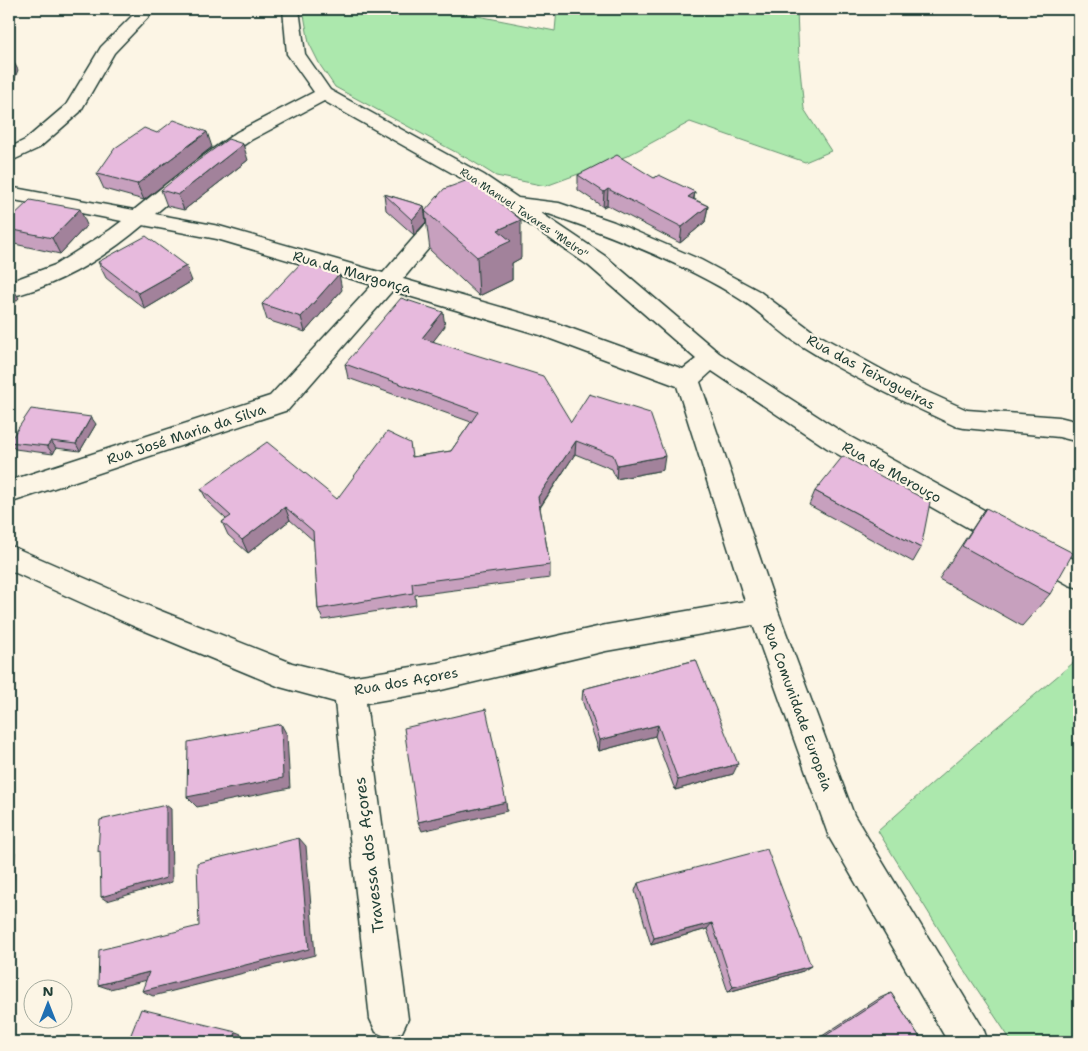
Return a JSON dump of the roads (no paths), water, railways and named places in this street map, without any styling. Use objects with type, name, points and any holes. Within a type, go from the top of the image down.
[{"type":"street","points":[[9,156],[32,144],[73,108],[107,51],[127,28],[148,9]]},
{"type":"street","name":"Rua Manuel Tavares \"Melro\"","points":[[292,9],[296,54],[324,94],[477,179],[597,261],[711,359]]},
{"type":"street","points":[[9,290],[63,270],[118,235],[193,172],[244,136],[324,94]]},
{"type":"street","name":"Rua José Maria da Silva","points":[[9,492],[279,403],[388,282],[477,179]]},
{"type":"street","name":"Rua da Margonça","points":[[9,193],[219,233],[548,329],[687,380]]},
{"type":"street","name":"Rua das Teixugueiras","points":[[512,203],[552,208],[607,227],[693,265],[751,296],[807,339],[890,385],[964,419],[1059,427],[1079,432]]},
{"type":"street","points":[[687,380],[711,359]]},
{"type":"street","name":"Rua de Merouço","points":[[711,359],[836,441],[1079,576]]},
{"type":"street","name":"Rua Comunidade Europeia","points":[[687,380],[764,611],[841,825],[969,1042]]},
{"type":"street","name":"Rua dos Açores","points":[[9,557],[141,616],[292,677],[350,691],[437,677],[606,638],[764,611]]},
{"type":"street","name":"Travessa dos Açores","points":[[350,691],[389,1019]]}]
